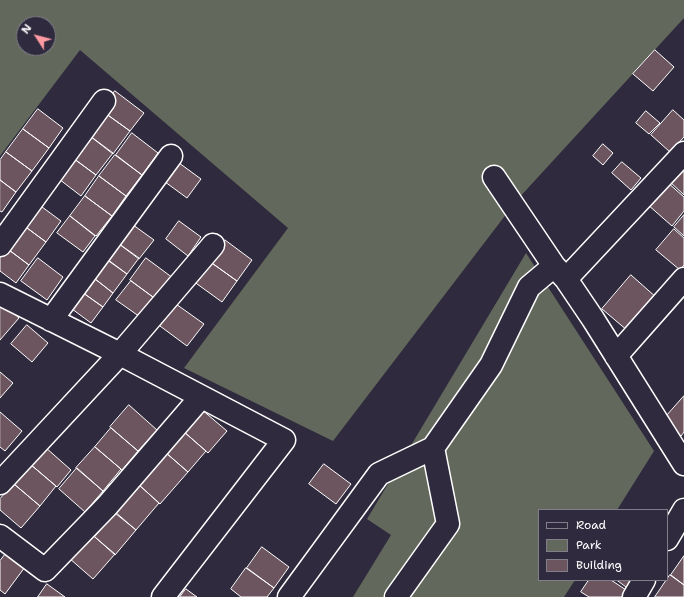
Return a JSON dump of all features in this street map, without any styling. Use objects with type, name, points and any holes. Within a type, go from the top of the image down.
[{"type":"street","points":[[0,245],[104,101]]},
{"type":"street","points":[[289,597],[379,474],[433,448],[491,365],[529,287],[560,273],[684,153]]},
{"type":"street","points":[[51,320],[170,156]]},
{"type":"street","points":[[494,177],[681,454]]},
{"type":"street","points":[[0,483],[120,354],[213,245]]},
{"type":"street","points":[[616,356],[684,278]]},
{"type":"street","points":[[0,294],[120,354],[284,440],[163,597]]},
{"type":"street","points":[[0,536],[45,570],[107,506],[201,397]]},
{"type":"street","points":[[396,597],[448,524],[433,448]]},
{"type":"street","points":[[668,537],[684,510]]},
{"type":"street","points":[[634,597],[643,581]]},
{"type":"green space","points":[[0,0],[684,0],[684,18],[517,200],[333,441],[184,368],[288,228],[80,50],[0,156]]},
{"type":"green space","points":[[526,253],[654,451],[618,509],[538,509],[538,581],[574,581],[564,597],[353,597],[391,535],[367,519]]},
{"type":"building","points":[[655,50],[674,67],[653,91],[633,74]]},
{"type":"building","points":[[115,91],[144,113],[130,131],[101,110]]},
{"type":"building","points":[[38,109],[63,128],[49,148],[23,129]]},
{"type":"building","points":[[673,110],[684,120],[684,137],[670,152],[651,135]]},
{"type":"building","points":[[102,111],[130,131],[113,154],[86,133]]},
{"type":"building","points":[[646,111],[660,123],[649,134],[636,123]]},
{"type":"building","points":[[23,129],[49,148],[32,171],[6,152]]},
{"type":"building","points":[[86,133],[113,153],[96,175],[69,155]]},
{"type":"building","points":[[132,133],[158,153],[142,175],[116,155]]},
{"type":"building","points":[[603,144],[613,153],[603,165],[593,156]]},
{"type":"building","points":[[6,152],[32,171],[16,192],[0,180],[0,160]]},
{"type":"building","points":[[115,155],[142,175],[126,196],[99,176]]},
{"type":"building","points":[[70,156],[96,175],[81,196],[55,176]]},
{"type":"building","points":[[175,160],[201,179],[187,198],[161,179]]},
{"type":"building","points":[[622,162],[641,178],[631,190],[612,173]]},
{"type":"building","points":[[684,165],[684,195],[668,180]]},
{"type":"building","points":[[99,176],[126,196],[112,216],[85,196]]},
{"type":"building","points":[[0,180],[16,192],[2,212],[0,211]]},
{"type":"building","points":[[667,182],[684,197],[684,211],[672,226],[647,204]]},
{"type":"building","points":[[85,196],[112,216],[96,236],[70,216]]},
{"type":"building","points":[[34,201],[61,221],[46,242],[19,222]]},
{"type":"building","points":[[684,215],[684,236],[674,227]]},
{"type":"building","points":[[70,216],[95,236],[83,252],[57,233]]},
{"type":"building","points":[[179,221],[201,237],[188,256],[166,239]]},
{"type":"building","points":[[19,222],[46,242],[29,265],[2,245]]},
{"type":"building","points":[[129,222],[154,240],[139,259],[115,241]]},
{"type":"building","points":[[674,229],[684,238],[684,265],[680,270],[656,250]]},
{"type":"building","points":[[225,240],[252,260],[237,281],[209,261]]},
{"type":"building","points":[[115,241],[139,258],[127,274],[103,256]]},
{"type":"building","points":[[4,246],[29,265],[16,283],[0,271],[0,251]]},
{"type":"building","points":[[103,257],[127,274],[113,293],[90,275]]},
{"type":"building","points":[[38,258],[63,277],[47,300],[21,281]]},
{"type":"building","points":[[146,258],[173,278],[157,300],[130,280]]},
{"type":"building","points":[[209,261],[237,281],[222,302],[193,281]]},
{"type":"building","points":[[90,275],[113,293],[103,307],[79,290]]},
{"type":"building","points":[[631,275],[657,298],[628,331],[602,309]]},
{"type":"building","points":[[131,281],[157,300],[143,319],[116,300]]},
{"type":"building","points":[[79,290],[103,307],[91,323],[68,306]]},
{"type":"building","points":[[0,301],[19,318],[0,340]]},
{"type":"building","points":[[176,304],[204,324],[187,346],[160,326]]},
{"type":"building","points":[[27,325],[48,343],[32,362],[11,344]]},
{"type":"building","points":[[0,372],[13,383],[0,398]]},
{"type":"building","points":[[684,396],[684,432],[681,436],[663,420]]},
{"type":"building","points":[[129,405],[157,430],[138,451],[110,427]]},
{"type":"building","points":[[201,409],[227,431],[208,453],[183,431]]},
{"type":"building","points":[[0,412],[22,431],[5,451],[0,447]]},
{"type":"building","points":[[111,428],[138,451],[122,470],[95,447]]},
{"type":"building","points":[[183,431],[206,451],[188,472],[165,452]]},
{"type":"building","points":[[45,447],[71,470],[57,487],[30,464]]},
{"type":"building","points":[[95,447],[121,469],[103,491],[76,468]]},
{"type":"building","points":[[165,452],[188,472],[160,504],[138,484]]},
{"type":"building","points":[[30,464],[56,486],[40,506],[14,484]]},
{"type":"building","points":[[324,464],[351,484],[336,504],[309,484]]},
{"type":"building","points":[[77,468],[103,491],[85,512],[59,489]]},
{"type":"building","points":[[14,484],[40,506],[21,528],[0,510],[0,499]]},
{"type":"building","points":[[138,484],[159,503],[136,530],[114,511]]},
{"type":"building","points":[[115,513],[136,530],[115,555],[95,537]]},
{"type":"building","points":[[90,533],[115,554],[93,579],[69,558]]},
{"type":"building","points":[[262,547],[289,567],[274,588],[247,568]]},
{"type":"building","points":[[7,552],[25,567],[5,594],[0,590],[0,561]]},
{"type":"building","points":[[684,556],[684,585],[671,575]]},
{"type":"building","points":[[246,568],[274,588],[267,597],[241,597],[231,589]]},
{"type":"building","points":[[670,575],[684,585],[684,597],[655,597],[666,581],[668,581]]},
{"type":"building","points":[[588,581],[612,581],[626,590],[622,597],[589,597],[581,592]]},
{"type":"building","points":[[618,581],[632,581],[628,588]]},
{"type":"building","points":[[47,584],[65,597],[38,597]]},
{"type":"building","points":[[186,589],[197,597],[180,597]]}]
